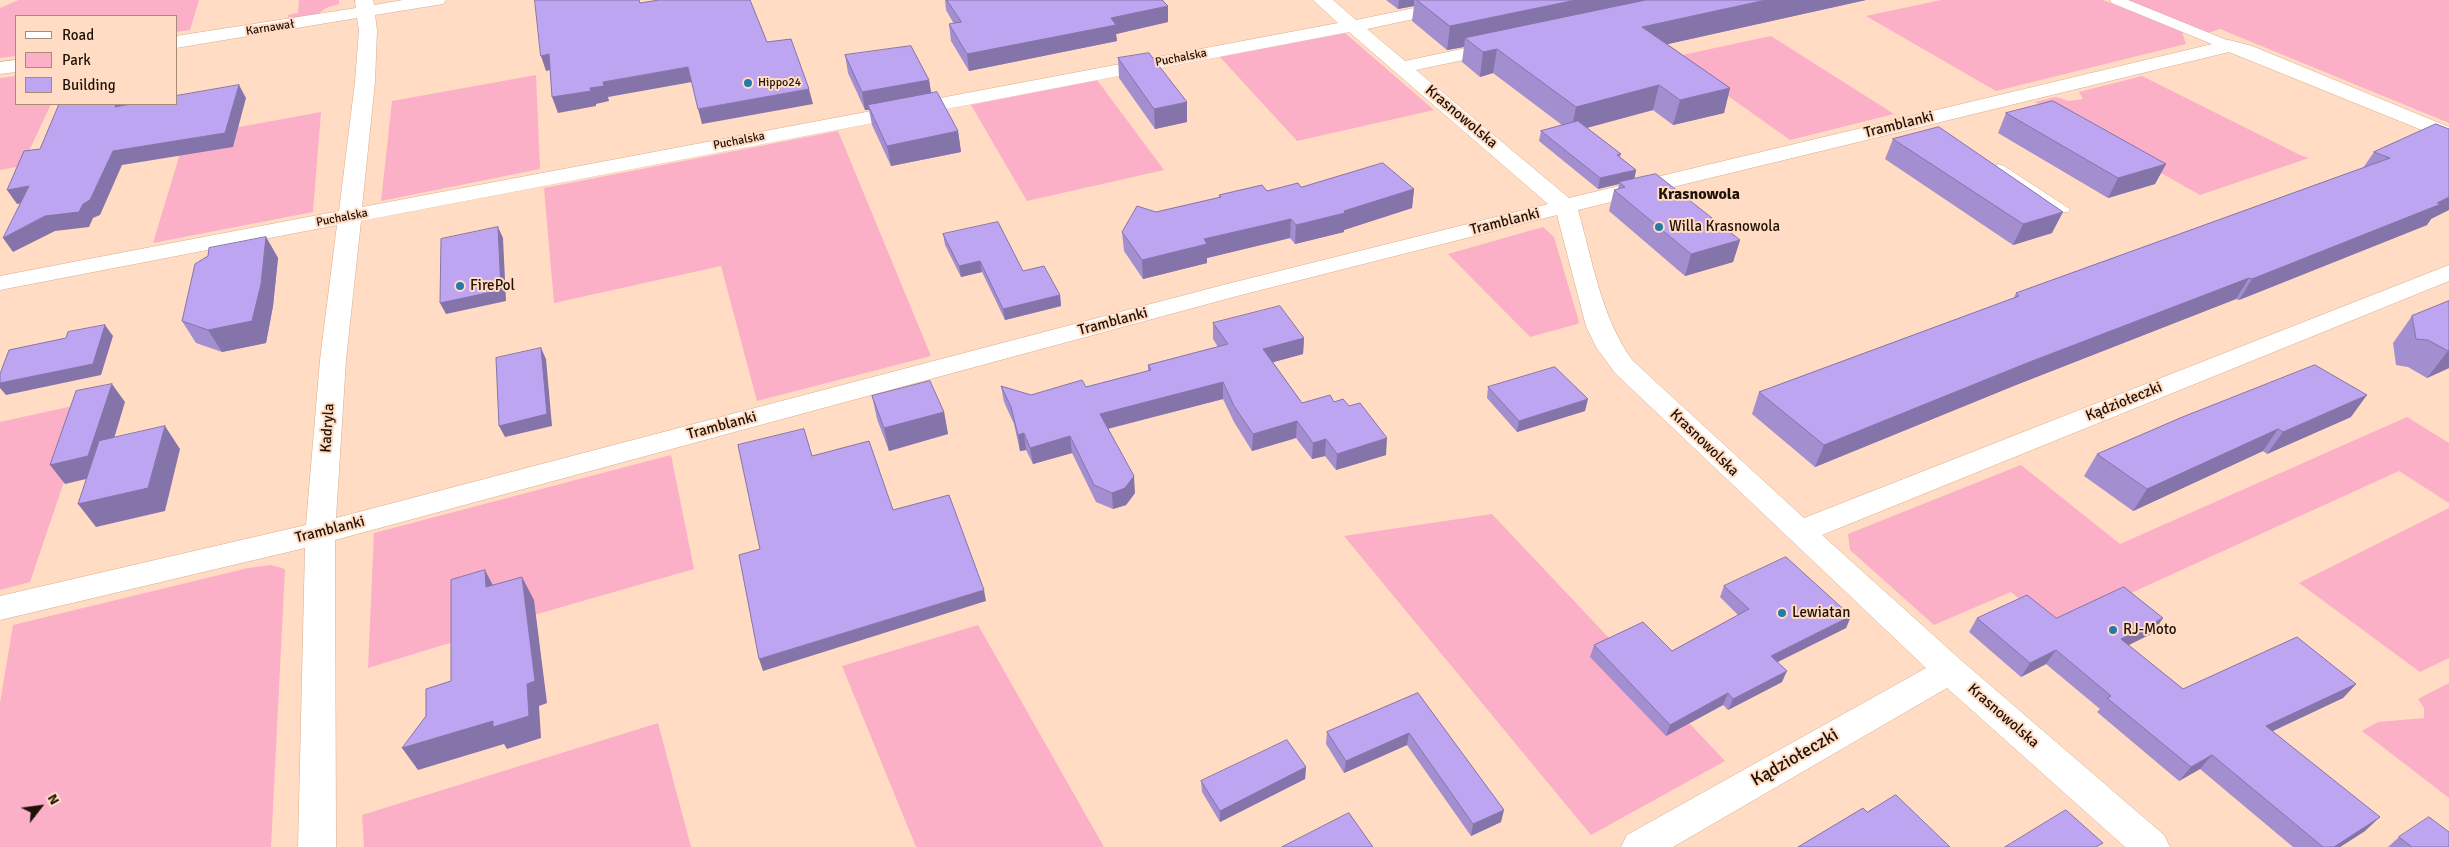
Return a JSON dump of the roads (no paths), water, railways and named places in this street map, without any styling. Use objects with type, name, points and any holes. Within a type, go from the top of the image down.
[{"type":"street","name":"Karnawał","points":[[178,42],[364,6],[437,0]]},
{"type":"street","name":"Krasnowolska","points":[[1322,0],[1566,206],[1599,326],[1609,347],[1624,367],[1799,532],[1950,670],[2151,847]]},
{"type":"street","name":"Puchalska","points":[[0,283],[1352,26],[1479,0]]},
{"type":"street","name":"Kadryla","points":[[317,847],[320,533],[332,360],[365,82],[368,30],[364,6]]},
{"type":"street","points":[[1402,67],[1519,43]]},
{"type":"street","name":"Tramblanki","points":[[0,608],[320,533],[1232,290],[1566,206],[1930,126],[2229,46]]},
{"type":"street","points":[[2229,46],[2245,50],[2449,135]]},
{"type":"street","points":[[0,68],[15,66]]},
{"type":"street","name":"Kądziołeczki","points":[[1799,532],[2449,272]]},
{"type":"street","name":"Kądziołeczki","points":[[1640,847],[1950,670]]},
{"type":"lane","points":[[2117,0],[2229,46]]},
{"type":"lane","points":[[1988,163],[2062,209]]},
{"type":"place","name":"Hippo24","points":[[748,83]]},
{"type":"place","name":"Willa Krasnowola","points":[[1659,227]]},
{"type":"place","name":"FirePol","points":[[460,286]]},
{"type":"place","name":"Lewiatan","points":[[1782,613]]},
{"type":"place","name":"RJ-Moto","points":[[2113,630]]},
{"type":"district","name":"Krasnowola","points":[[1699,195]]}]
